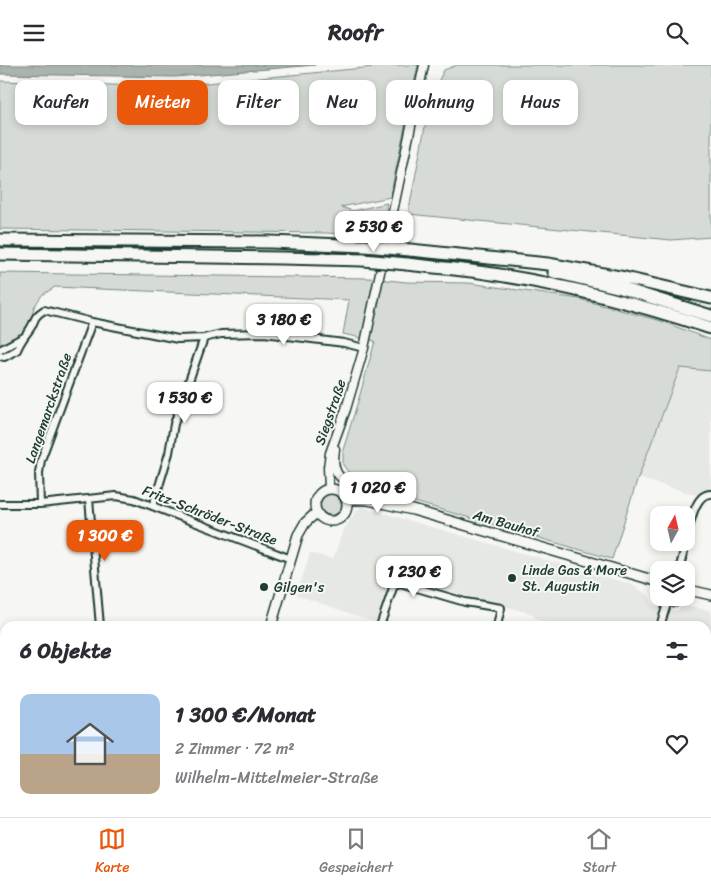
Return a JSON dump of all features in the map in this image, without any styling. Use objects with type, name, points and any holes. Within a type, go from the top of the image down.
[{"type":"highway","points":[[0,240],[271,242],[366,246],[515,260],[557,266],[711,298]]},
{"type":"highway","points":[[0,254],[263,257],[407,264],[504,275],[541,282],[628,303],[711,328]]},
{"type":"highway","points":[[461,255],[621,288],[711,315]]},
{"type":"main road","points":[[324,490],[339,491],[346,499],[344,513],[336,519],[327,520],[319,515],[315,507],[317,497],[324,490]]},
{"type":"main road","name":"Am Bauhof","points":[[346,499],[368,500],[413,510],[650,577]]},
{"type":"main road","points":[[272,621],[298,535],[305,523],[317,512]]},
{"type":"main road","points":[[695,594],[711,595]]},
{"type":"street","name":"Siegstraße","points":[[329,489],[328,467],[330,453],[364,348],[424,65]]},
{"type":"street","points":[[0,356],[4,357],[17,350],[22,338],[31,328],[35,316],[44,310],[92,322],[178,339],[204,338],[221,334],[264,333],[344,343],[364,348]]},
{"type":"street","name":"Langemarckstraße","points":[[40,504],[39,473],[41,460],[92,322]]},
{"type":"street","points":[[0,350],[22,338]]},
{"type":"street","points":[[153,506],[169,453],[174,424],[204,338]]},
{"type":"street","points":[[335,439],[335,466],[341,477],[363,489],[413,510]]},
{"type":"street","points":[[695,510],[699,499],[707,494],[711,494]]},
{"type":"street","name":"Fritz-Schröder-Straße","points":[[0,504],[40,504],[106,497],[126,497],[291,559]]},
{"type":"street","points":[[89,499],[100,621]]},
{"type":"street","points":[[382,621],[394,585],[400,583],[465,602],[501,608],[498,621]]},
{"type":"street","points":[[661,621],[663,606]]},
{"type":"shaded area","points":[[0,65],[315,65],[175,77],[0,74]]},
{"type":"shaded area","points":[[395,65],[418,65],[415,80],[386,80],[386,125],[405,125],[390,197],[341,207],[353,211],[387,203],[380,236],[327,233],[0,229],[0,81],[15,82],[15,125],[107,125],[107,85],[117,85],[117,125],[208,125],[208,83],[218,82],[218,125],[299,125],[299,80],[239,80]]},
{"type":"shaded area","points":[[457,65],[711,65],[711,237],[671,240],[408,214],[425,125],[493,125],[493,80],[439,80],[444,70]]},
{"type":"shaded area","points":[[0,273],[369,278],[406,282],[469,283],[579,299],[661,321],[711,340],[711,371],[680,368],[638,478],[612,559],[380,492],[352,477],[343,465],[343,450],[375,341],[343,334],[349,300],[55,287],[42,295],[34,307],[30,325],[23,333],[0,345]]},
{"type":"shaded area","points":[[680,367],[711,371],[711,499],[638,478]]},
{"type":"shaded area","points":[[331,494],[339,497],[342,505],[339,513],[331,516],[323,513],[320,505],[323,497]]},
{"type":"shaded area","points":[[362,507],[630,584],[648,595],[650,606],[676,611],[682,606],[711,611],[711,621],[540,621],[530,613],[393,576],[379,621],[372,621],[297,595],[310,553],[333,559],[343,531],[357,510]]},
{"type":"place","name":"Linde Gas & More St. Augustin","points":[[512,578]]},
{"type":"place","name":"Gilgen's","points":[[264,587]]}]
